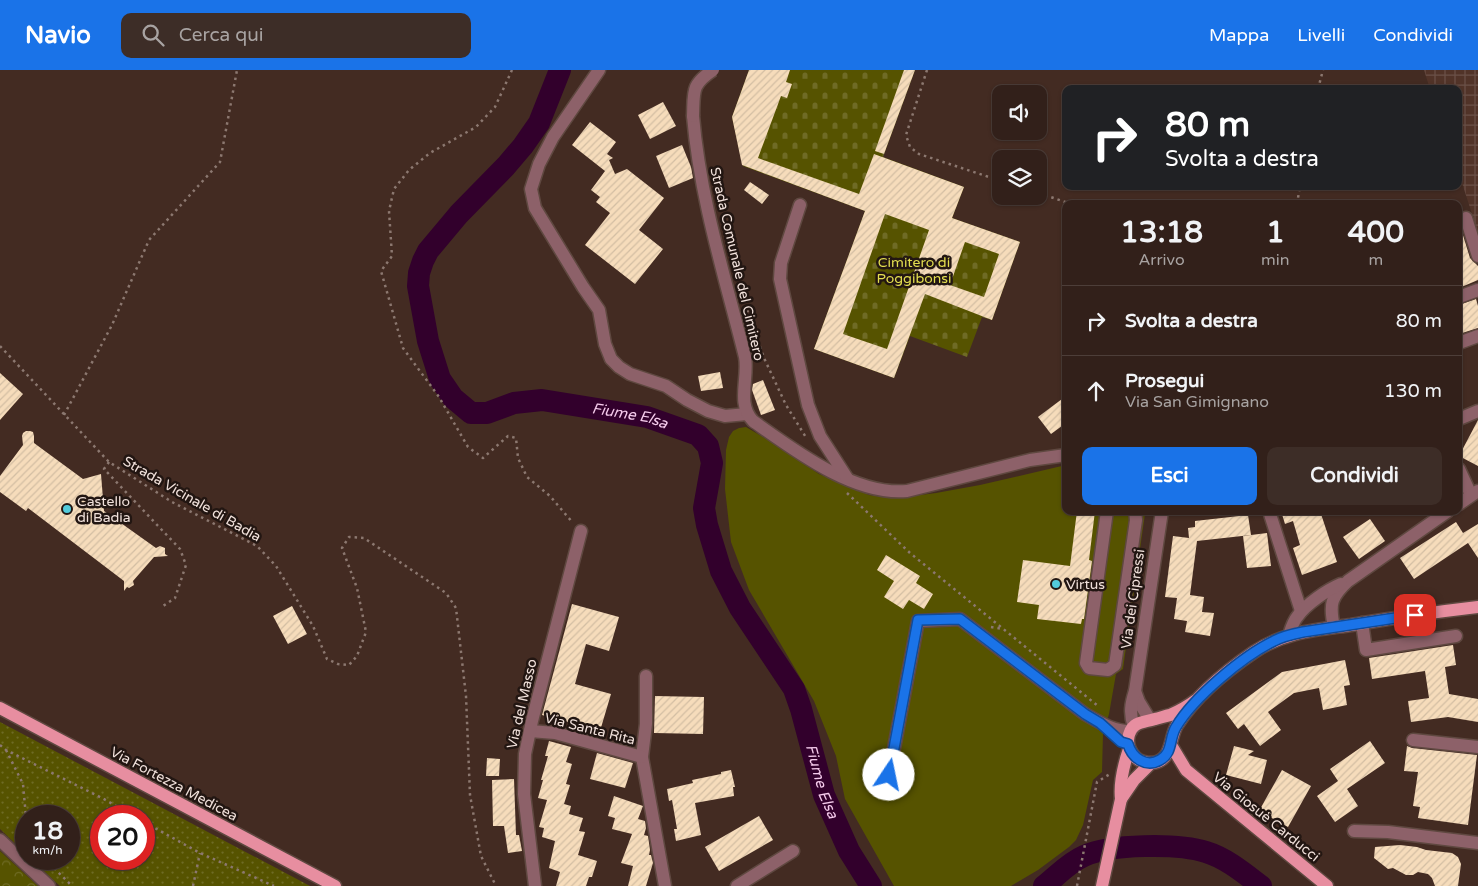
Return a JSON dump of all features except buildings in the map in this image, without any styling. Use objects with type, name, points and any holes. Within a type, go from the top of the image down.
[{"type":"main road","points":[[1102,886],[1121,799],[1120,792],[1130,738],[1138,723],[1179,711],[1196,700],[1253,653],[1273,641],[1289,635],[1478,607]]},
{"type":"main road","points":[[1121,799],[1134,780],[1153,762],[1166,756],[1176,726],[1196,700]]},
{"type":"main road","name":"Via Fortezza Medicea","points":[[0,708],[335,886]]},
{"type":"main road","points":[[1151,720],[1166,726],[1170,732],[1171,742]]},
{"type":"main road","points":[[1130,738],[1132,754],[1140,761],[1153,762]]},
{"type":"main road","name":"Via Giosuè Carducci","points":[[1171,742],[1186,770],[1327,886]]},
{"type":"main road","name":"Via Giosuè Carducci","points":[[1153,762],[1186,770]]},
{"type":"street","points":[[599,70],[553,137],[539,164],[531,188],[536,208],[583,287],[599,310],[604,344],[611,359],[619,367],[630,374],[666,386],[708,411],[725,416],[747,414],[753,421],[844,483],[894,492],[907,491],[1037,458],[1062,455]]},
{"type":"street","name":"Strada Comunale del Cimitero","points":[[713,70],[696,84],[694,93],[693,116],[697,158],[712,233],[745,357],[747,372],[744,394],[747,414]]},
{"type":"street","points":[[800,205],[782,257],[780,279],[810,411],[820,436],[844,483]]},
{"type":"street","points":[[1466,218],[1478,256]]},
{"type":"street","points":[[1462,296],[1478,290]]},
{"type":"street","points":[[1462,341],[1478,336]]},
{"type":"street","points":[[1462,418],[1478,412]]},
{"type":"street","points":[[1462,474],[1475,493],[1462,502]]},
{"type":"street","points":[[1106,515],[1086,664],[1089,668],[1108,670],[1115,665],[1135,515]]},
{"type":"street","name":"Via dei Cipressi","points":[[1130,738],[1130,713],[1161,515]]},
{"type":"street","points":[[1270,515],[1301,611]]},
{"type":"street","points":[[1289,635],[1301,611],[1325,592],[1348,581],[1442,515]]},
{"type":"street","name":"Via del Masso","points":[[535,886],[523,784],[525,754],[581,531]]},
{"type":"street","points":[[1334,627],[1331,612],[1333,599],[1336,593],[1348,581]]},
{"type":"street","points":[[889,775],[918,620],[960,619],[1085,714],[1130,738]]},
{"type":"street","points":[[1362,623],[1366,650],[1456,636]]},
{"type":"street","points":[[646,676],[646,724],[642,757],[665,886]]},
{"type":"street","points":[[1135,690],[1139,702],[1151,720]]},
{"type":"street","name":"Via Santa Rita","points":[[530,731],[555,733],[642,757]]},
{"type":"street","points":[[1412,740],[1478,747]]},
{"type":"street","points":[[1354,831],[1388,832],[1478,843]]},
{"type":"street","points":[[0,840],[49,886]]},
{"type":"street","points":[[737,886],[793,851]]},
{"type":"path","points":[[64,415],[112,324],[149,240],[220,162],[237,70]]},
{"type":"path","points":[[512,70],[495,107],[476,127],[430,153],[409,170],[394,189],[389,211],[392,256],[380,271],[403,348],[439,397],[468,447],[483,458],[508,436],[516,438],[518,458],[527,477],[550,496],[581,531]]},
{"type":"path","points":[[927,70],[907,129],[906,139],[910,147],[919,154],[992,178]]},
{"type":"path","points":[[1319,85],[1323,70]]},
{"type":"path","points":[[1047,196],[1062,201]]},
{"type":"path","points":[[746,308],[764,358],[786,405],[808,442]]},
{"type":"path","name":"Strada Vicinale di Badia","points":[[0,346],[109,462],[172,502],[257,546],[276,566],[314,626],[327,659],[349,666],[357,656],[366,632],[357,588],[342,548],[350,537],[364,538],[446,593],[456,608],[466,696],[470,795],[481,856],[496,886]]},
{"type":"path","points":[[109,462],[104,469],[180,549],[186,565],[175,598],[163,606]]},
{"type":"path","points":[[844,483],[882,527],[910,553],[1101,708]]},
{"type":"path","points":[[0,746],[114,805]]},
{"type":"path","points":[[6,750],[23,784],[25,805]]},
{"type":"path","points":[[1077,886],[1097,782],[1114,772]]},
{"type":"path","points":[[155,828],[200,853],[274,886]]},
{"type":"path","points":[[192,886],[200,853]]},
{"type":"path","points":[[56,870],[72,886]]},
{"type":"shaded area","points":[[1424,70],[1478,70],[1478,232],[1462,183],[1462,85],[1429,85]]},
{"type":"green space","name":"Cimitero di Poggibonsi","points":[[749,70],[915,70],[883,157],[964,187],[952,218],[1020,242],[992,320],[982,317],[967,357],[910,336],[894,378],[814,349],[865,211],[743,166],[732,117]]},
{"type":"green space","points":[[746,427],[819,474],[869,495],[897,498],[936,493],[1062,466],[1062,515],[1145,515],[1123,669],[1116,674],[1109,714],[1103,734],[1102,772],[1093,780],[1083,825],[1076,840],[1038,870],[1011,886],[894,886],[845,799],[836,756],[814,701],[749,590],[731,542],[725,489],[726,450],[729,437],[733,431]]},
{"type":"green space","points":[[0,722],[310,886],[60,886],[43,870],[80,870],[80,805],[15,805],[15,843],[0,829]]},
{"type":"green space","points":[[0,851],[15,865],[15,870],[21,870],[38,886],[0,886]]},
{"type":"waterway","name":"Fiume Elsa","points":[[560,70],[539,123],[523,146],[459,214],[428,251],[423,261],[419,273],[418,286],[428,341],[440,379],[453,398],[471,413],[487,413],[514,403],[542,400],[647,417],[698,435],[708,446],[712,463],[704,508],[707,525],[721,571],[740,608],[794,689],[824,795],[849,851],[871,886]]},
{"type":"waterway","name":"Fiume Elsa","points":[[1044,886],[1068,866],[1084,856],[1110,849],[1144,846],[1179,847],[1206,852],[1228,862],[1261,886]]},
{"type":"place","name":"Castello di Badia","points":[[67,509]]},
{"type":"place","name":"Virtus","points":[[1056,584]]},
{"type":"route","points":[[889,775],[918,620],[960,619],[1085,714],[1100,723],[1121,742],[1128,744],[1136,758],[1140,761],[1151,763],[1166,756],[1176,726],[1196,700],[1239,663],[1273,641],[1281,637],[1303,632],[1415,615]]}]
